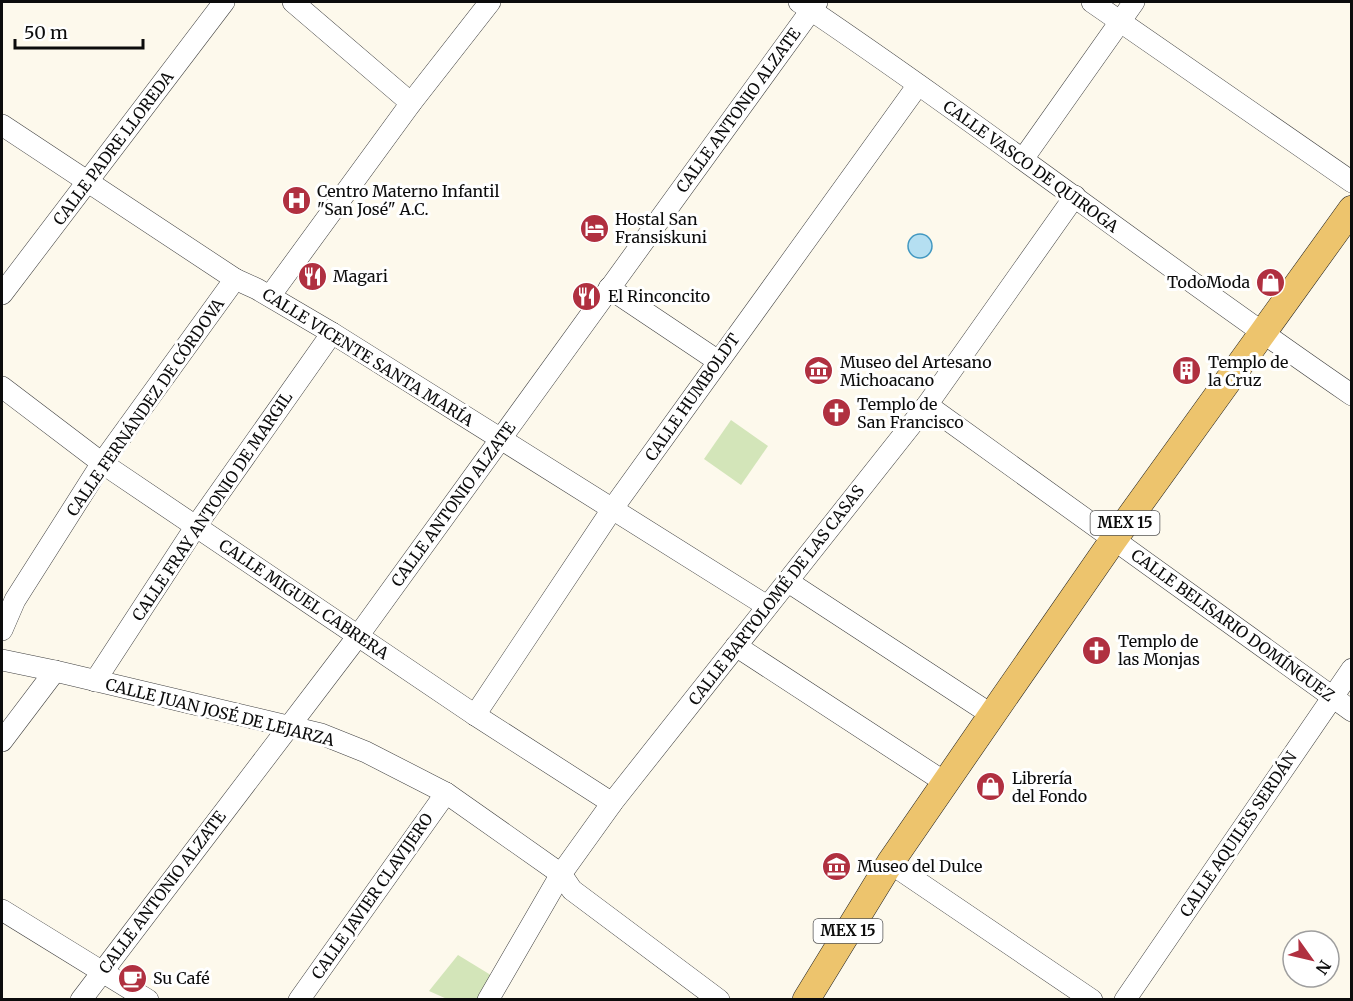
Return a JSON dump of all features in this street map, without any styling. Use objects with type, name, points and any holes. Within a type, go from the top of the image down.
[{"type":"main road","name":"MEX 15","points":[[806,999],[890,863],[1114,538],[1352,209]]},
{"type":"street","name":"CALLE PADRE LLOREDA","points":[[2,294],[224,2]]},
{"type":"street","points":[[293,2],[411,103]]},
{"type":"street","points":[[270,296],[411,103],[490,2]]},
{"type":"street","points":[[1092,2],[1352,182]]},
{"type":"street","points":[[1023,159],[1134,2]]},
{"type":"street","name":"CALLE VASCO DE QUIROGA","points":[[809,4],[1262,333],[1352,395]]},
{"type":"street","name":"CALLE ANTONIO ALZATE","points":[[81,999],[358,636],[609,288],[809,4]]},
{"type":"street","name":"CALLE HUMBOLDT","points":[[475,715],[613,508],[918,85]]},
{"type":"street","name":"CALLE VICENTE SANTA MARÍA","points":[[2,125],[235,279],[270,296],[332,333],[767,606]]},
{"type":"street","name":"CALLE BARTOLOMÉ DE LAS CASAS","points":[[488,999],[561,874],[612,802],[927,405],[1074,196]]},
{"type":"street","name":"CALLE FERNÁNDEZ DE CÓRDOVA","points":[[2,630],[15,600],[102,463],[235,279]]},
{"type":"street","points":[[609,288],[718,360]]},
{"type":"street","name":"CALLE FRAY ANTONIO DE MARGIL","points":[[94,681],[196,526],[332,333]]},
{"type":"street","name":"CALLE MIGUEL CABRERA","points":[[2,387],[102,463],[475,715],[612,802]]},
{"type":"street","name":"CALLE BELISARIO DOMÍNGUEZ","points":[[927,405],[1352,711]]},
{"type":"street","points":[[788,581],[992,715]]},
{"type":"street","points":[[736,646],[945,783]]},
{"type":"street","name":"CALLE JUAN JOSÉ DE LEJARZA","points":[[2,660],[321,734],[366,752],[446,793],[561,874],[572,890],[719,999]]},
{"type":"street","name":"CALLE AQUILES SERDÁN","points":[[1125,999],[1352,669]]},
{"type":"street","points":[[2,741],[55,671]]},
{"type":"street","name":"CALLE JAVIER CLAVIJERO","points":[[299,999],[446,793]]},
{"type":"street","points":[[890,863],[1092,999]]},
{"type":"street","points":[[2,910],[148,999]]},
{"type":"green space","points":[[731,420],[768,446],[741,485],[704,459]]},
{"type":"green space","points":[[458,955],[494,977],[483,999],[447,999],[429,991]]},
{"type":"water","points":[[920,234],[929,237],[932,246],[929,255],[920,258],[911,255],[908,246],[911,237]]},
{"type":"place","name":"Centro Materno Infantil \"San José\" A.C.","points":[[296,200]]},
{"type":"place","name":"Hostal San Fransiskuni","points":[[594,228]]},
{"type":"place","name":"Magari","points":[[312,276]]},
{"type":"place","name":"TodoModa","points":[[1271,282]]},
{"type":"place","name":"El Rinconcito","points":[[587,296]]},
{"type":"place","name":"Museo del Artesano Michoacano","points":[[819,371]]},
{"type":"place","name":"Templo de la Cruz","points":[[1187,371]]},
{"type":"place","name":"Templo de San Francisco","points":[[836,413]]},
{"type":"place","name":"Templo de las Monjas","points":[[1097,650]]},
{"type":"place","name":"Librería del Fondo","points":[[991,787]]},
{"type":"place","name":"Museo del Dulce","points":[[836,866]]},
{"type":"place","name":"Su Café","points":[[132,978]]}]
